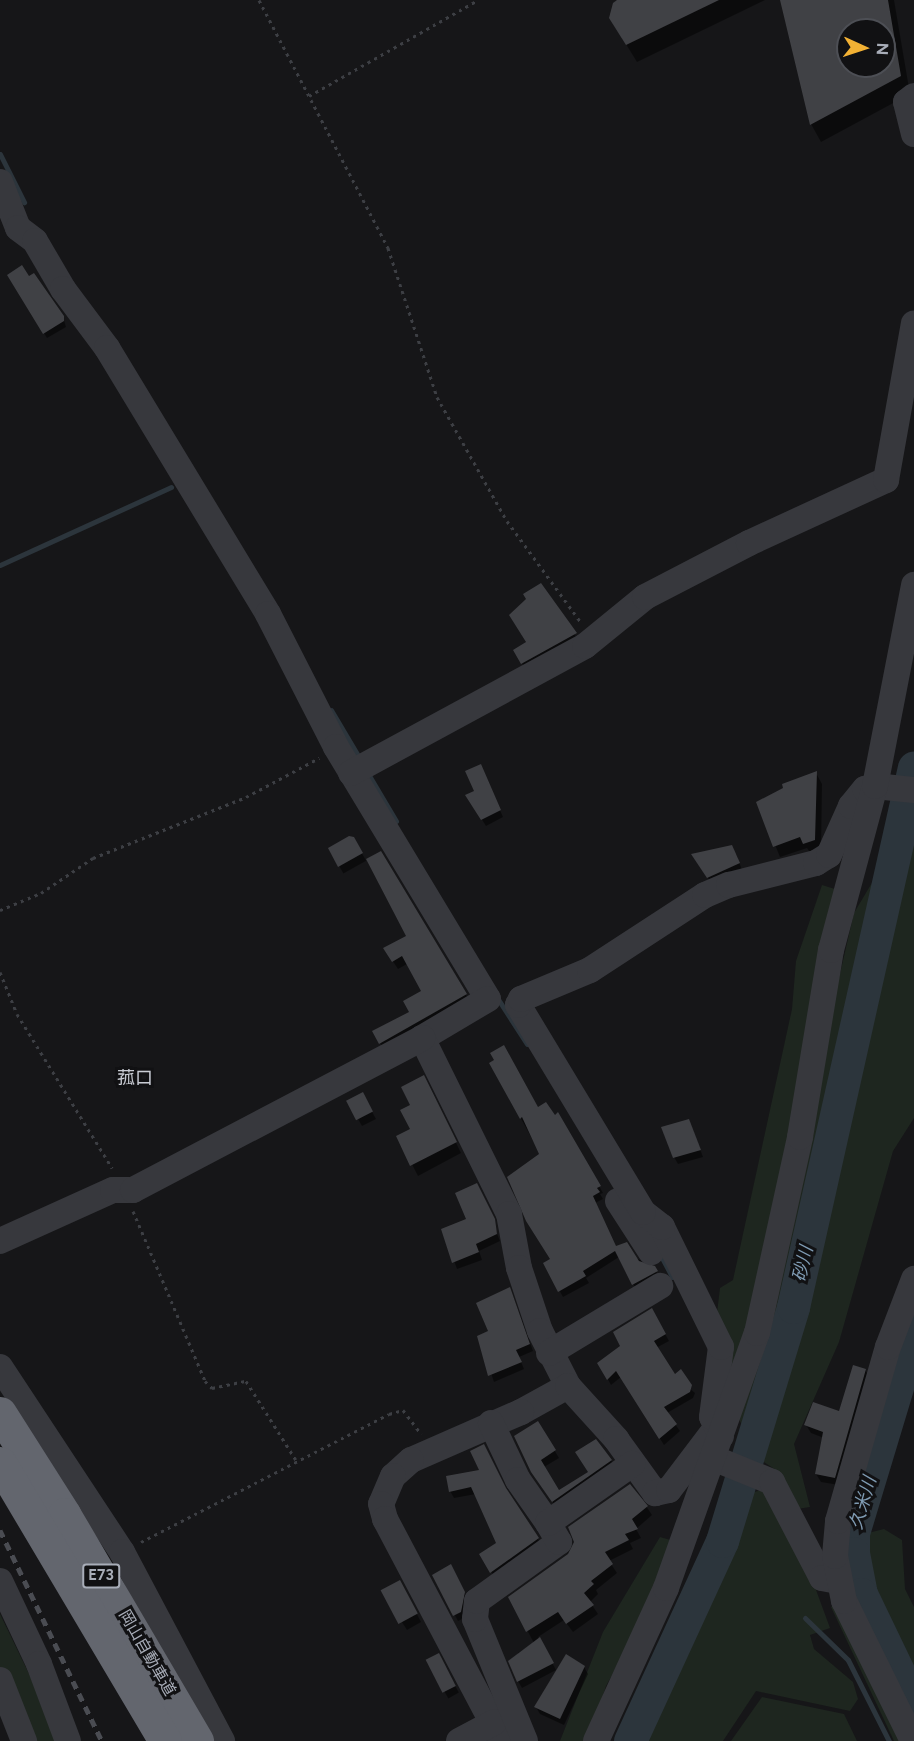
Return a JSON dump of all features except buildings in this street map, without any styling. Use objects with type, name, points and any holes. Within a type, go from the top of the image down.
[{"type":"highway","name":"岡山自動車道","points":[[0,1413],[70,1524],[197,1741]]},
{"type":"highway","name":"岡山自動車道","points":[[0,1463],[165,1741]]},
{"type":"street","points":[[914,96],[906,102],[914,134]]},
{"type":"street","points":[[0,182],[9,230],[35,241],[140,402],[268,614],[336,747],[359,768],[651,1252]]},
{"type":"street","points":[[359,768],[585,646],[592,637],[645,597],[749,543],[886,480],[914,323]]},
{"type":"street","points":[[596,1741],[666,1588],[757,1333],[800,1137],[831,950],[894,788],[914,585]]},
{"type":"street","points":[[0,1241],[113,1191],[133,1190],[422,1038],[504,1007],[590,970],[705,895],[729,885],[816,863],[829,855],[851,806],[865,789],[894,788]]},
{"type":"street","points":[[504,1007],[644,1212],[662,1227],[721,1347],[712,1417],[718,1445],[772,1482],[822,1578],[838,1581]]},
{"type":"street","points":[[422,1038],[509,1214],[519,1268],[549,1353],[568,1386],[616,1439],[650,1491],[669,1490],[718,1445]]},
{"type":"street","points":[[913,1741],[838,1581],[838,1521],[888,1347],[914,1279]]},
{"type":"street","points":[[549,1353],[660,1286]]},
{"type":"street","points":[[0,1367],[122,1552],[222,1741]]},
{"type":"street","points":[[459,1741],[498,1732],[385,1519],[381,1504],[393,1476],[411,1460],[568,1386]]},
{"type":"street","points":[[491,1423],[518,1480],[559,1542],[477,1600],[474,1609],[525,1741]]},
{"type":"street","points":[[548,1523],[632,1464]]},
{"type":"street","points":[[0,1581],[39,1664],[69,1741]]},
{"type":"street","points":[[0,1680],[24,1741]]},
{"type":"path","points":[[259,0],[388,248],[437,397],[507,521],[592,637]]},
{"type":"path","points":[[309,96],[478,0]]},
{"type":"path","points":[[0,910],[41,892],[93,858],[246,796],[300,771],[336,747]]},
{"type":"path","points":[[0,972],[28,1033],[124,1190],[205,1382],[212,1388],[246,1381],[296,1460]]},
{"type":"path","points":[[122,1552],[296,1460],[403,1410],[413,1419],[431,1451]]},
{"type":"shaded area","points":[[914,812],[914,1118],[893,1151],[839,1342],[794,1444],[810,1507],[797,1509],[782,1474],[758,1458],[738,1417],[854,913]]},
{"type":"shaded area","points":[[822,885],[838,890],[793,1137],[729,1395],[717,1313],[720,1288],[733,1280],[792,1009],[796,961]]},
{"type":"shaded area","points":[[765,1489],[812,1579],[830,1628],[810,1635],[814,1649],[853,1682],[858,1699],[850,1711],[756,1691],[723,1741],[647,1741],[692,1646],[740,1508],[747,1494]]},
{"type":"shaded area","points":[[884,1529],[902,1540],[905,1589],[914,1607],[914,1687],[864,1589],[861,1553],[868,1533]]},
{"type":"shaded area","points":[[660,1537],[674,1541],[634,1635],[606,1686],[590,1735],[587,1741],[560,1741],[603,1632]]},
{"type":"shaded area","points":[[838,1602],[905,1741],[894,1741],[831,1607]]},
{"type":"shaded area","points":[[0,1614],[31,1678],[55,1741],[28,1741],[0,1670]]},
{"type":"shaded area","points":[[762,1697],[844,1714],[857,1741],[731,1741]]},
{"type":"waterway","points":[[0,154],[24,202]]},
{"type":"waterway","points":[[0,565],[171,487]]},
{"type":"waterway","points":[[331,710],[360,759]]},
{"type":"waterway","name":"砂川","points":[[630,1741],[722,1541],[793,1307],[914,767]]},
{"type":"waterway","points":[[367,772],[396,821]]},
{"type":"waterway","points":[[496,996],[527,1044]]},
{"type":"waterway","points":[[660,1254],[672,1277]]},
{"type":"waterway","name":"久米川","points":[[914,1331],[853,1533],[853,1553],[861,1594],[914,1704]]},
{"type":"waterway","points":[[805,1618],[848,1660],[889,1741]]},
{"type":"railway","points":[[0,1530],[102,1741]]},
{"type":"district","name":"菰口","points":[[135,1078]]}]
